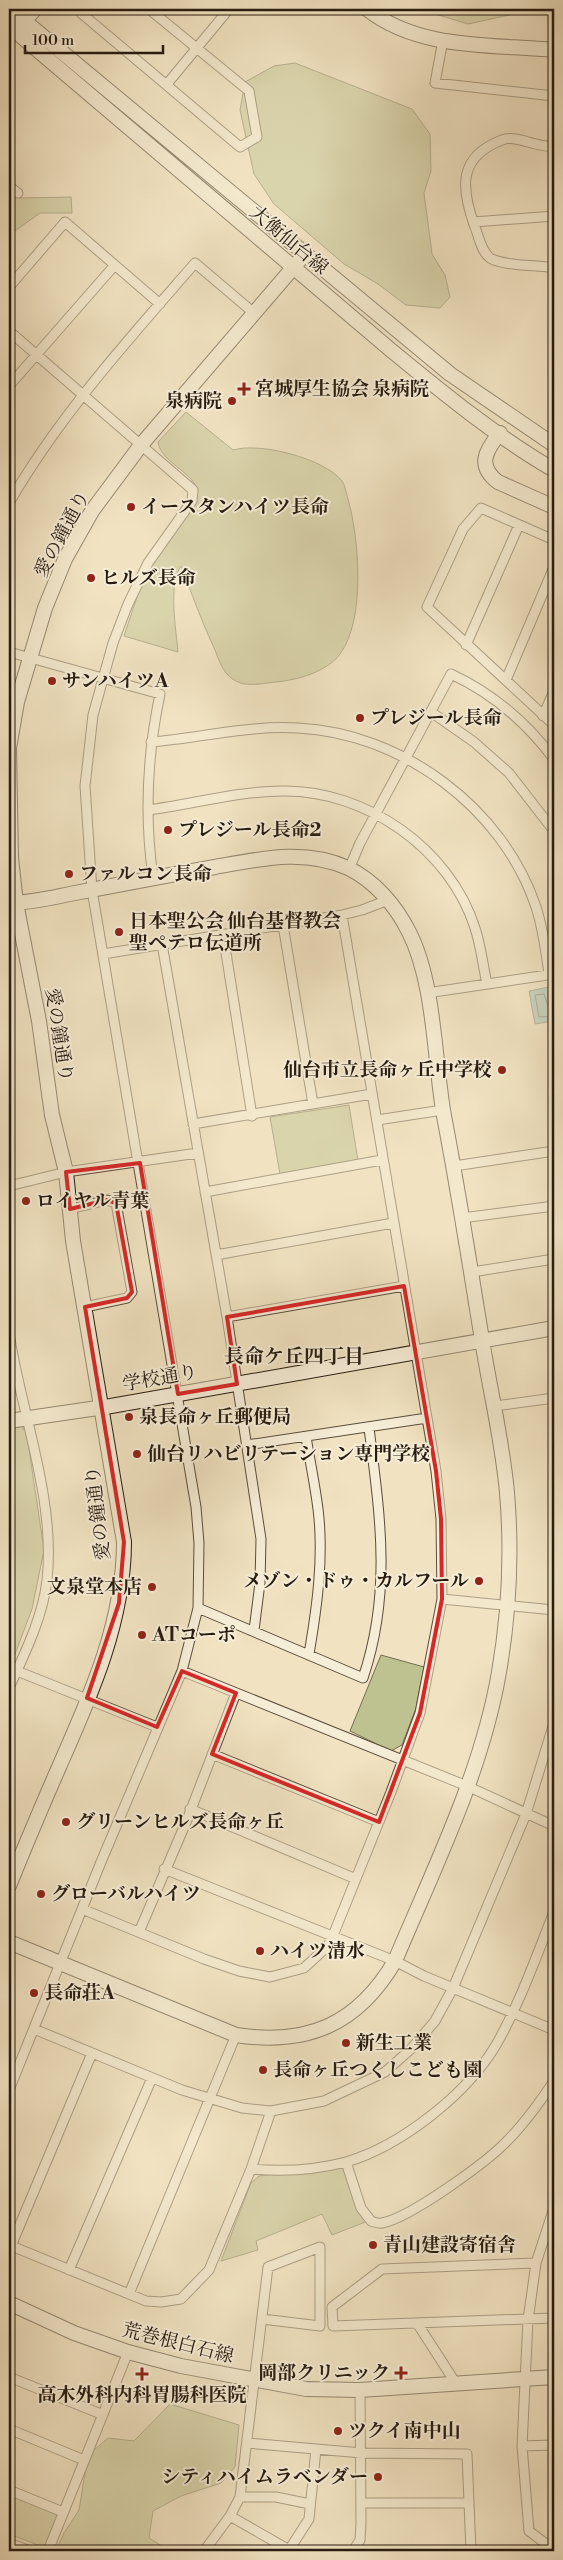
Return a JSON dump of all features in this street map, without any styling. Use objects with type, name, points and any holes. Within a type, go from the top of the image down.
[{"type":"street","name":"大衡仙台線","points":[[10,9],[14,29],[292,268],[437,388],[500,434],[554,470]]},
{"type":"street","points":[[14,29],[35,9]]},
{"type":"street","points":[[85,9],[81,13],[240,147],[257,137],[249,92],[150,9]]},
{"type":"street","points":[[166,84],[229,9]]},
{"type":"street","points":[[367,9],[395,28],[443,40],[554,50]]},
{"type":"street","name":"大衡仙台線","points":[[14,29],[304,255],[450,374],[554,445]]},
{"type":"street","points":[[443,40],[435,83],[554,96]]},
{"type":"street","points":[[554,146],[505,138],[486,146],[469,165],[464,184],[466,201],[473,222],[483,249],[490,258],[498,261],[554,268]]},
{"type":"street","points":[[9,186],[18,193]]},
{"type":"street","points":[[473,222],[554,216]]},
{"type":"street","points":[[9,287],[65,222],[160,304]]},
{"type":"street","name":"愛の鐘通り","points":[[9,1886],[111,1636],[124,1574],[124,1542],[85,1307],[66,1172],[52,1115],[39,1021],[13,903],[9,748],[17,702],[45,608],[66,559],[92,511],[141,445],[304,255]]},
{"type":"street","points":[[9,503],[27,471],[84,396],[195,263],[254,313]]},
{"type":"street","points":[[9,386],[114,266]]},
{"type":"street","points":[[9,331],[193,490],[192,501],[148,563],[113,643],[93,715],[85,786],[92,890],[140,1162],[154,1264],[178,1394],[196,1507],[199,1543],[198,1608],[182,1671],[156,1727],[9,2090]]},
{"type":"street","points":[[500,434],[485,457],[485,467],[491,476],[554,507]]},
{"type":"street","points":[[554,540],[481,508],[463,529],[427,607],[554,726]]},
{"type":"street","points":[[466,644],[519,525]]},
{"type":"street","points":[[506,680],[554,568]]},
{"type":"street","points":[[9,652],[160,694],[147,774],[149,844],[154,877]]},
{"type":"street","points":[[349,869],[360,843],[451,674],[466,680],[502,705],[536,737],[554,759]]},
{"type":"street","points":[[543,716],[554,691]]},
{"type":"street","points":[[431,712],[474,742],[509,773],[554,831]]},
{"type":"street","points":[[151,742],[238,730],[299,728],[331,732],[360,739],[406,759],[433,775],[472,806],[503,843],[536,907],[552,974],[427,993]]},
{"type":"street","points":[[148,810],[263,792],[286,791],[318,793],[376,814],[402,831],[427,851],[445,871],[475,927],[487,984]]},
{"type":"street","points":[[9,1942],[236,2035],[263,2039],[293,2038],[322,2029],[356,2011],[380,1984],[395,1961],[467,1786],[482,1741],[499,1674],[507,1607],[509,1523],[495,1406],[443,1110],[427,993],[411,935],[388,900],[349,869],[322,860],[288,856],[265,857],[13,903]]},
{"type":"street","points":[[103,954],[342,915],[388,900]]},
{"type":"street","points":[[82,1908],[239,1971],[270,1977],[304,1968],[328,1946],[379,1822],[420,1713],[442,1599],[441,1520],[427,1418],[414,1353],[342,915]]},
{"type":"street","points":[[283,925],[313,1104]]},
{"type":"street","points":[[223,934],[252,1116]]},
{"type":"street","points":[[162,944],[227,1317],[261,1539],[260,1583],[254,1630]]},
{"type":"street","points":[[193,1124],[252,1116],[372,1094]]},
{"type":"street","points":[[377,1120],[443,1110]]},
{"type":"street","points":[[454,1166],[554,1152]]},
{"type":"street","points":[[9,1186],[66,1172],[198,1153]]},
{"type":"street","points":[[205,1192],[382,1160]]},
{"type":"street","points":[[70,1209],[107,1200],[116,1203],[132,1292],[127,1298],[85,1307]]},
{"type":"street","points":[[462,1218],[554,1206]]},
{"type":"street","points":[[216,1255],[393,1223]]},
{"type":"street","points":[[472,1272],[554,1259]]},
{"type":"street","points":[[227,1317],[404,1286]]},
{"type":"street","name":"学校通り","points":[[9,1421],[237,1384],[554,1328]]},
{"type":"street","points":[[9,1332],[10,1354],[27,1418],[45,1516],[48,1555],[47,1582],[37,1623],[9,1688]]},
{"type":"street","points":[[495,1406],[554,1398]]},
{"type":"street","points":[[247,1444],[369,1428],[427,1418]]},
{"type":"street","points":[[198,1608],[254,1630],[363,1678],[374,1647],[382,1584],[378,1501],[369,1428]]},
{"type":"street","points":[[306,1437],[319,1510],[320,1552],[318,1592],[309,1654]]},
{"type":"street","points":[[442,1599],[507,1607],[554,1610]]},
{"type":"street","points":[[17,1671],[156,1727]]},
{"type":"street","points":[[182,1671],[467,1786],[554,1826]]},
{"type":"street","points":[[139,1932],[236,1693]]},
{"type":"street","points":[[34,2029],[152,2078],[209,2099],[242,2108],[271,2111],[324,2101],[385,2072],[411,2049],[435,2022],[453,1988],[526,1814],[554,1723]]},
{"type":"street","points":[[212,1754],[379,1822]]},
{"type":"street","points":[[190,1809],[356,1879]]},
{"type":"street","points":[[164,1868],[395,1961],[453,1988],[554,2030]]},
{"type":"street","points":[[251,2169],[279,2172],[346,2162],[380,2147],[422,2122],[464,2086],[495,2046],[512,2013],[554,1912]]},
{"type":"street","points":[[129,2294],[236,2035]]},
{"type":"street","points":[[92,2053],[10,2245],[146,2301],[162,2302],[181,2299],[209,2270],[251,2169],[271,2111]]},
{"type":"street","points":[[70,2270],[152,2078]]},
{"type":"street","points":[[346,2162],[361,2208],[371,2221],[381,2224],[436,2196],[506,2142],[535,2109],[554,2081]]},
{"type":"street","points":[[554,2208],[536,2263],[528,2320],[522,2446],[529,2531],[554,2550]]},
{"type":"street","points":[[204,2551],[230,2516],[240,2497],[268,2267],[320,2247],[320,2326],[262,2319]]},
{"type":"street","points":[[536,2263],[382,2269],[332,2306],[333,2326],[554,2318]]},
{"type":"street","name":"荒巻根白石線","points":[[9,2303],[74,2333],[128,2352],[181,2366],[306,2389],[360,2390],[455,2382],[554,2377]]},
{"type":"street","points":[[417,2323],[455,2382]]},
{"type":"street","points":[[48,2551],[101,2414],[128,2352]]},
{"type":"street","points":[[9,2377],[101,2414]]},
{"type":"street","points":[[354,2551],[360,2540],[362,2454],[360,2390]]},
{"type":"street","points":[[9,2429],[84,2460]]},
{"type":"street","points":[[247,2443],[362,2454],[467,2454],[472,2551]]},
{"type":"street","points":[[522,2446],[554,2445]]},
{"type":"street","points":[[230,2516],[290,2551],[309,2519],[316,2449]]},
{"type":"street","points":[[9,2490],[63,2512]]},
{"type":"street","points":[[240,2497],[276,2497],[310,2504]]},
{"type":"street","points":[[361,2503],[469,2504]]},
{"type":"street","points":[[9,2543],[30,2551]]},
{"type":"highlighted area","points":[[140,1163],[178,1394],[237,1384],[227,1317],[404,1286],[436,1471],[441,1519],[442,1599],[420,1713],[379,1822],[212,1754],[236,1693],[182,1671],[157,1727],[87,1698],[119,1603],[124,1542],[85,1307],[127,1298],[132,1292],[116,1203],[107,1200],[70,1209],[66,1172]]},
{"type":"green space","points":[[419,9],[523,9],[514,14],[468,24]]},
{"type":"green space","points":[[295,63],[412,109],[430,134],[431,171],[424,193],[432,254],[445,275],[450,297],[440,308],[406,305],[378,284],[344,264],[274,204],[254,174],[240,110],[245,82],[274,66]]},
{"type":"green space","points":[[9,196],[21,198],[71,197],[72,213],[40,213],[9,235]]},
{"type":"green space","points":[[186,412],[233,450],[258,448],[290,454],[321,465],[342,481],[352,515],[355,535],[358,578],[357,600],[354,620],[348,639],[340,654],[320,670],[293,679],[262,684],[243,684],[232,679],[220,662],[181,566],[177,574],[174,595],[178,652],[124,636],[139,591],[152,565],[198,490],[189,477],[164,455],[158,442]]},
{"type":"green space","points":[[349,1105],[358,1161],[280,1174],[270,1117]]},
{"type":"green space","points":[[23,1425],[23,1430],[26,1429],[44,1550],[32,1609],[9,1670],[9,1427]]},
{"type":"green space","points":[[381,1655],[424,1667],[416,1708],[402,1745],[391,1751],[350,1731]]},
{"type":"green space","points":[[344,2166],[368,2221],[332,2235],[322,2214],[256,2241],[258,2250],[221,2261],[251,2183],[259,2176]]},
{"type":"green space","points":[[170,2404],[239,2425],[235,2467],[221,2483],[181,2496],[153,2511],[149,2538],[162,2546],[163,2551],[56,2551],[64,2533],[79,2510],[86,2467],[94,2450],[108,2438],[134,2441]]},
{"type":"green space","points":[[9,2492],[60,2515],[49,2543],[43,2547],[9,2534]]},
{"type":"water","points":[[549,987],[554,1021],[535,1024],[529,991]]},
{"type":"place","name":"宮城厚生協会 泉病院","points":[[244,389]]},
{"type":"place","name":"泉病院","points":[[232,401]]},
{"type":"place","name":"イースタンハイツ長命","points":[[131,507]]},
{"type":"place","name":"ヒルズ長命","points":[[91,578]]},
{"type":"place","name":"サンハイツA","points":[[52,681]]},
{"type":"place","name":"プレジール長命","points":[[360,718]]},
{"type":"place","name":"プレジール長命2","points":[[168,830]]},
{"type":"place","name":"ファルコン長命","points":[[69,874]]},
{"type":"place","name":"日本聖公会 仙台基督教会 聖ペテロ伝道所","points":[[119,932]]},
{"type":"place","name":"仙台市立長命ヶ丘中学校","points":[[502,1070]]},
{"type":"place","name":"ロイヤル青葉","points":[[26,1201]]},
{"type":"place","name":"泉長命ヶ丘郵便局","points":[[129,1417]]},
{"type":"place","name":"仙台リハビリテーション専門学校","points":[[137,1454]]},
{"type":"place","name":"メゾン・ドゥ・カルフール","points":[[479,1581]]},
{"type":"place","name":"文泉堂本店","points":[[152,1587]]},
{"type":"place","name":"ATコーポ","points":[[142,1635]]},
{"type":"place","name":"グリーンヒルズ長命ヶ丘","points":[[66,1822]]},
{"type":"place","name":"グローバルハイツ","points":[[41,1894]]},
{"type":"place","name":"ハイツ清水","points":[[260,1951]]},
{"type":"place","name":"長命荘A","points":[[34,1993]]},
{"type":"place","name":"新生工業","points":[[346,2043]]},
{"type":"place","name":"長命ヶ丘つくしこども園","points":[[263,2070]]},
{"type":"place","name":"青山建設寄宿舎","points":[[373,2245]]},
{"type":"place","name":"岡部クリニック","points":[[401,2373]]},
{"type":"place","name":"高木外科内科胃腸科医院","points":[[142,2374]]},
{"type":"place","name":"ツクイ南中山","points":[[338,2431]]},
{"type":"place","name":"シティハイムラベンダー","points":[[378,2477]]},
{"type":"district","name":"長命ケ丘四丁目","points":[[294,1357]]}]
